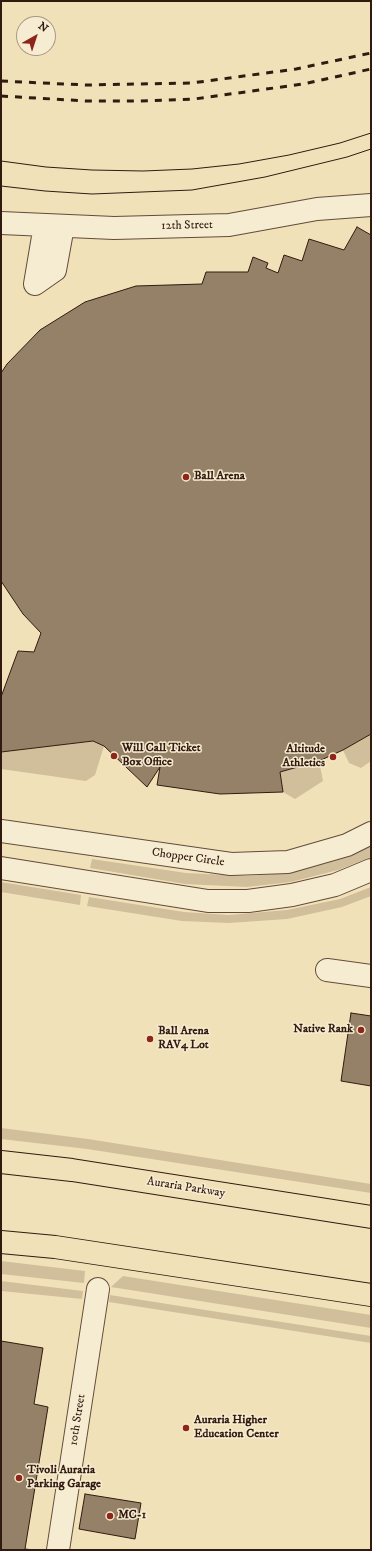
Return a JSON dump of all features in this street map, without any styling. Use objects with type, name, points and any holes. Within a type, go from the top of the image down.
[{"type":"main road","name":"Auraria Parkway","points":[[1,1162],[72,1170],[371,1217]]},
{"type":"main road","points":[[1,1242],[56,1247],[371,1295]]},
{"type":"street","name":"12th Street","points":[[1,223],[114,228],[229,225],[317,209],[371,205]]},
{"type":"street","name":"Chopper Circle","points":[[1,831],[231,864],[288,862],[347,845],[371,833]]},
{"type":"street","points":[[1,868],[208,901],[248,901],[292,895],[335,885],[371,870]]},
{"type":"street","points":[[327,970],[371,976]]},
{"type":"street","name":"10th Street","points":[[58,1550],[98,1289]]},
{"type":"shaded area","points":[[371,734],[371,761],[361,768],[349,763],[343,750]]},
{"type":"shaded area","points":[[93,741],[104,746],[95,775],[86,781],[1,769],[1,752]]},
{"type":"shaded area","points":[[319,761],[323,781],[295,799],[283,792],[280,772]]},
{"type":"shaded area","points":[[371,846],[371,857],[338,870],[291,882],[247,887],[185,884],[90,868],[92,859],[186,873],[247,876],[290,873],[337,860]]},
{"type":"shaded area","points":[[1,882],[81,895],[80,905],[1,892]]},
{"type":"shaded area","points":[[371,887],[371,896],[342,907],[287,919],[229,923],[182,921],[87,906],[89,897],[184,912],[229,915],[287,910],[340,899]]},
{"type":"shaded area","points":[[1,1128],[88,1139],[371,1184],[371,1193],[87,1149],[1,1139]]},
{"type":"shaded area","points":[[1,1261],[85,1271],[84,1283],[1,1274]]},
{"type":"shaded area","points":[[123,1276],[371,1315],[371,1328],[111,1287]]},
{"type":"shaded area","points":[[1,1281],[83,1291],[82,1299],[1,1291]]},
{"type":"shaded area","points":[[110,1295],[371,1336],[371,1343],[109,1302]]},
{"type":"building","name":"Ball Arena","points":[[357,227],[371,235],[371,734],[343,750],[319,761],[280,772],[283,792],[220,794],[157,785],[160,767],[147,787],[104,746],[93,741],[1,752],[1,697],[18,651],[34,652],[41,633],[23,614],[1,581],[1,373],[7,364],[40,330],[85,302],[136,286],[202,284],[206,272],[248,272],[253,257],[268,263],[266,268],[278,273],[284,255],[302,261],[309,239],[344,250]]},
{"type":"building","points":[[351,1013],[371,1016],[371,1086],[341,1081]]},
{"type":"building","name":"Tivoli Auraria Parking Garage","points":[[1,1341],[43,1348],[34,1404],[48,1407],[25,1549],[34,1550],[1,1550]]},
{"type":"building","name":"MC-1","points":[[85,1494],[141,1503],[135,1539],[79,1529]]},
{"type":"tram line","points":[[1,161],[46,167],[92,170],[143,171],[192,169],[239,164],[289,155],[340,143],[371,133]]},
{"type":"tram line","points":[[1,186],[92,194],[192,190],[265,177],[347,157],[371,149]]},
{"type":"railway","points":[[1,81],[86,85],[192,83],[296,69],[371,53]]},
{"type":"railway","points":[[1,96],[86,101],[194,99],[303,84],[371,69]]},
{"type":"place","name":"Ball Arena","points":[[186,477]]},
{"type":"place","name":"Will Call Ticket Box Office","points":[[114,756]]},
{"type":"place","name":"Altitude Athletics","points":[[333,757]]},
{"type":"place","name":"Native Rank","points":[[361,1030]]},
{"type":"place","name":"Ball Arena RAV4 Lot","points":[[150,1039]]},
{"type":"place","name":"Auraria Higher Education Center","points":[[186,1428]]},
{"type":"place","name":"Tivoli Auraria Parking Garage","points":[[19,1478]]},
{"type":"place","name":"MC-1","points":[[110,1516]]}]
